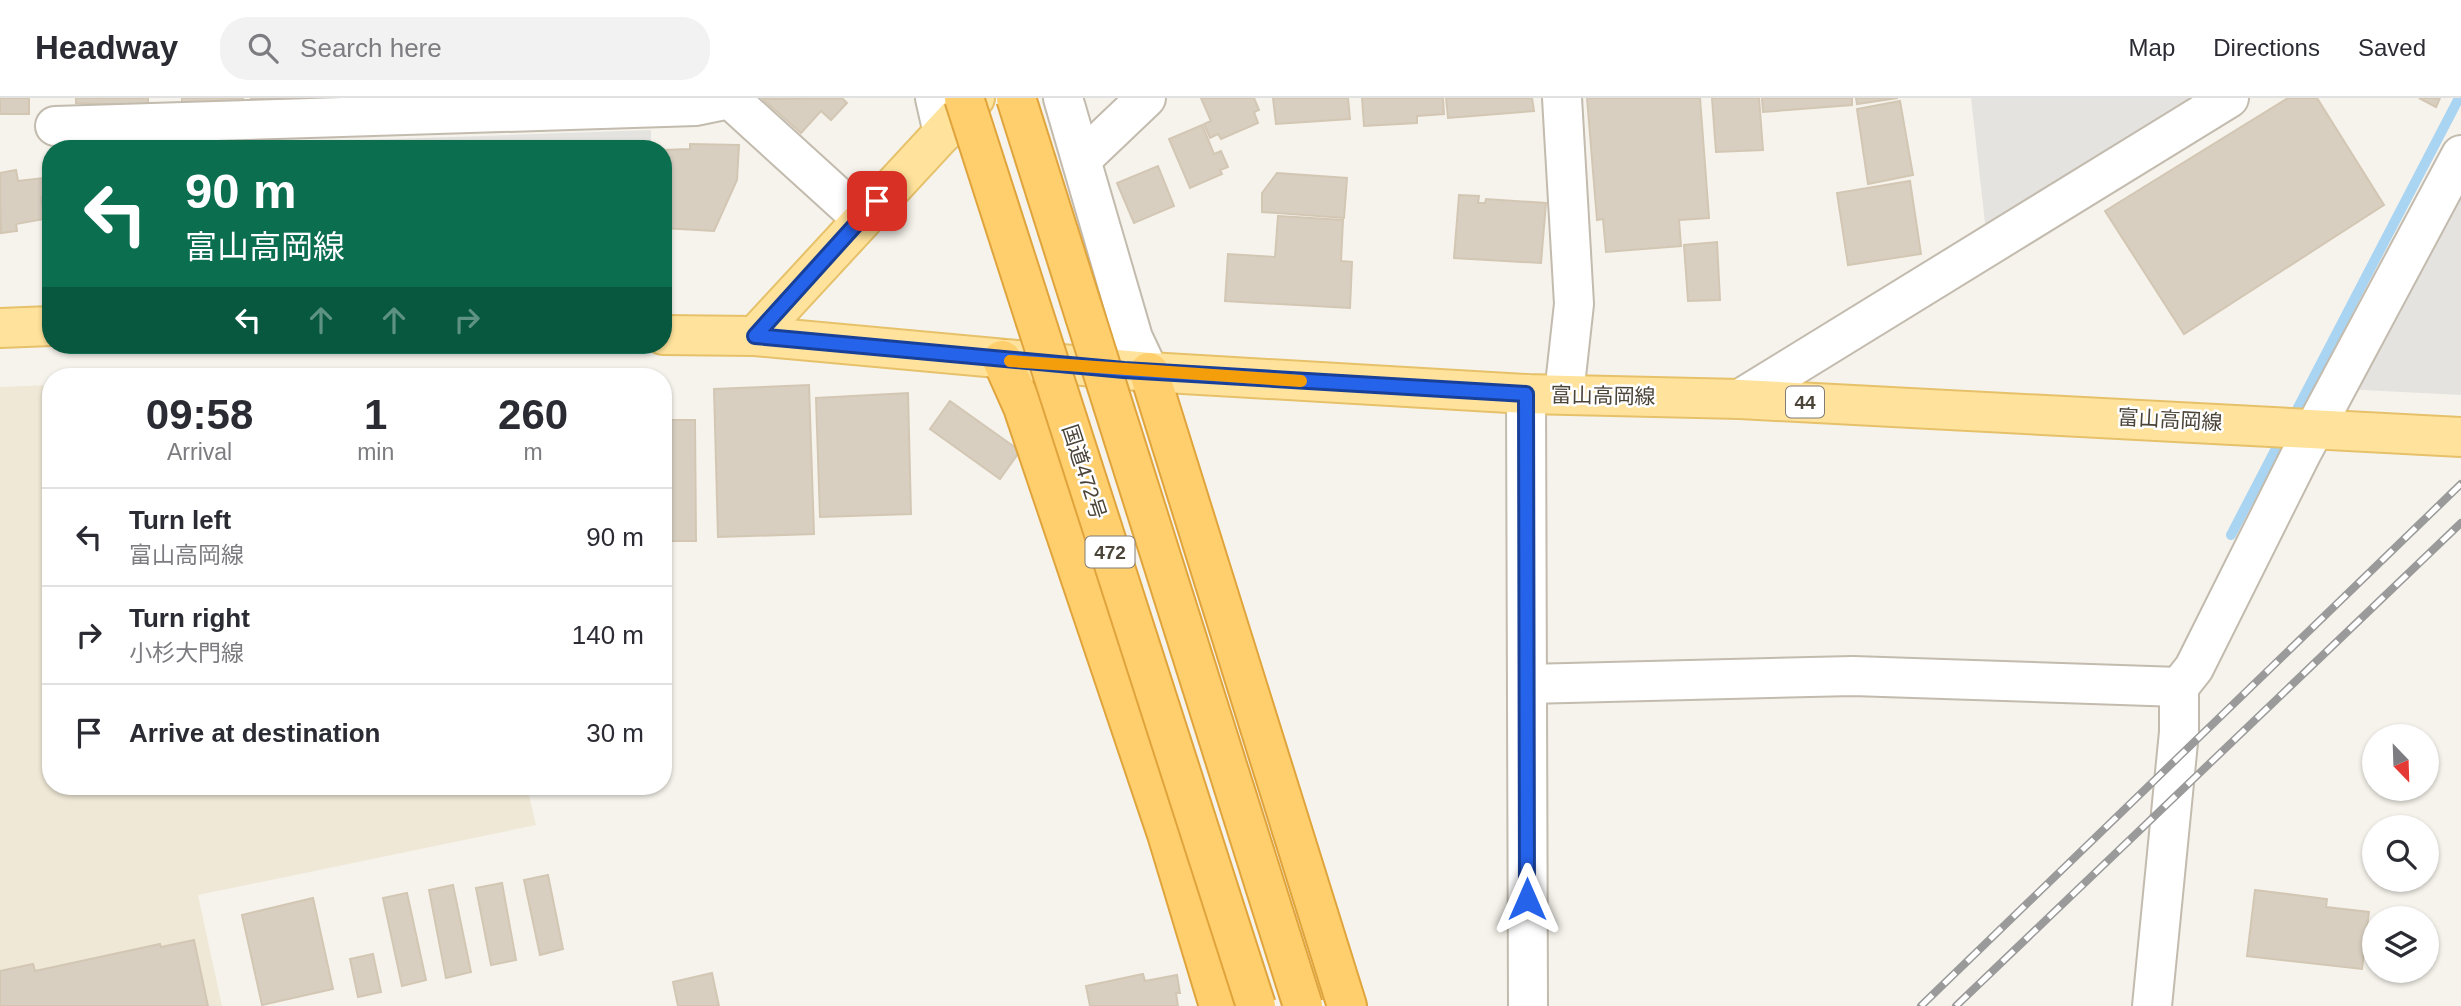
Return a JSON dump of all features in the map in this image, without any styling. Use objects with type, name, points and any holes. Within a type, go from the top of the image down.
[{"type":"highway","name":"国道472号","points":[[964,98],[1256,1006]]},
{"type":"highway","name":"472","points":[[1016,98],[1303,1006]]},
{"type":"highway","points":[[1002,360],[1023,407],[1167,834],[1219,1006]]},
{"type":"highway","points":[[1149,372],[1347,1006]]},
{"type":"main road","points":[[755,336],[860,218],[939,115],[975,98]]},
{"type":"main road","points":[[0,328],[42,326]]},
{"type":"main road","name":"富山高岡線","points":[[672,335],[755,336],[1149,372],[1526,394],[1740,399],[2461,437]]},
{"type":"street","points":[[1063,98],[1083,159],[1133,338],[1149,372]]},
{"type":"street","points":[[1083,159],[1146,98]]},
{"type":"street","points":[[1562,98],[1574,304],[1564,394]]},
{"type":"street","points":[[55,124],[696,106],[730,99],[860,218]]},
{"type":"street","points":[[1740,399],[2224,99]]},
{"type":"street","points":[[2152,1006],[2179,732],[2179,687],[2194,668],[2315,428],[2461,155]]},
{"type":"street","points":[[1526,394],[1528,1006]]},
{"type":"street","points":[[1527,684],[1853,676],[2179,687]]},
{"type":"shaded area","points":[[1971,98],[2192,98],[2187,112],[1986,232]]},
{"type":"shaded area","points":[[651,130],[651,140],[367,140]]},
{"type":"shaded area","points":[[2461,169],[2461,395],[2344,389]]},
{"type":"shaded area","points":[[42,385],[42,795],[529,795],[536,825],[198,895],[222,1006],[0,1006],[0,387]]},
{"type":"building","points":[[0,98],[29,98],[29,114],[0,114]]},
{"type":"building","points":[[76,98],[148,98],[148,106],[76,103]]},
{"type":"building","points":[[182,98],[243,98],[243,105],[182,106]]},
{"type":"building","points":[[251,98],[309,98],[309,104],[251,103]]},
{"type":"building","points":[[842,98],[847,103],[831,120],[821,111],[801,133],[763,99]]},
{"type":"building","points":[[1201,98],[1254,98],[1259,110],[1254,112],[1258,123],[1221,139],[1218,134],[1210,138],[1204,124],[1211,121]]},
{"type":"building","points":[[1273,98],[1348,98],[1350,119],[1276,124]]},
{"type":"building","points":[[1362,98],[1443,98],[1444,114],[1417,116],[1417,123],[1364,126]]},
{"type":"building","points":[[1446,98],[1532,98],[1534,111],[1448,118]]},
{"type":"building","points":[[1587,98],[1700,98],[1709,218],[1679,220],[1681,246],[1606,252],[1603,219],[1597,220]]},
{"type":"building","points":[[1712,98],[1759,98],[1763,150],[1716,152]]},
{"type":"building","points":[[1762,98],[1852,98],[1852,105],[1763,112]]},
{"type":"building","points":[[1856,98],[1898,98],[1857,104]]},
{"type":"building","points":[[2288,98],[2317,98],[2384,205],[2184,334],[2105,211]]},
{"type":"building","points":[[2419,98],[2440,98],[2436,107]]},
{"type":"building","points":[[1900,101],[1913,175],[1868,184],[1857,109]]},
{"type":"building","points":[[1202,125],[1214,154],[1221,151],[1228,167],[1220,170],[1222,174],[1190,188],[1169,139]]},
{"type":"building","points":[[690,144],[739,145],[737,180],[714,231],[672,229],[672,150],[690,149]]},
{"type":"building","points":[[1158,166],[1174,206],[1134,223],[1117,183]]},
{"type":"building","points":[[16,170],[18,181],[42,178],[42,219],[16,224],[17,231],[1,233],[0,173]]},
{"type":"building","points":[[1277,173],[1347,178],[1344,218],[1262,212],[1262,193]]},
{"type":"building","points":[[1910,181],[1921,254],[1848,265],[1837,193]]},
{"type":"building","points":[[1459,195],[1479,196],[1478,203],[1485,203],[1486,199],[1546,203],[1541,263],[1454,258]]},
{"type":"building","points":[[1278,216],[1343,220],[1341,261],[1352,262],[1350,308],[1225,301],[1228,254],[1275,257]]},
{"type":"building","points":[[1717,242],[1720,300],[1688,301],[1684,245]]},
{"type":"building","points":[[809,385],[814,534],[718,537],[714,389]]},
{"type":"building","points":[[908,393],[911,514],[820,517],[816,398]]},
{"type":"building","points":[[950,401],[1020,451],[1000,479],[930,429]]},
{"type":"building","points":[[672,420],[695,420],[696,541],[672,541]]},
{"type":"building","points":[[548,875],[563,949],[540,955],[524,880]]},
{"type":"building","points":[[502,883],[516,960],[491,965],[476,888]]},
{"type":"building","points":[[453,885],[471,972],[446,978],[429,890]]},
{"type":"building","points":[[2255,890],[2327,899],[2326,907],[2362,911],[2362,969],[2247,956]]},
{"type":"building","points":[[407,893],[426,980],[402,986],[383,898]]},
{"type":"building","points":[[313,898],[333,989],[262,1005],[242,915]]},
{"type":"building","points":[[194,940],[208,1006],[0,1006],[0,971],[33,964],[35,971],[160,944],[161,947]]},
{"type":"building","points":[[373,954],[381,992],[358,997],[350,959]]},
{"type":"building","points":[[712,973],[719,1006],[678,1006],[673,982]]},
{"type":"building","points":[[1143,974],[1145,981],[1177,975],[1180,993],[1176,993],[1178,1006],[1090,1006],[1086,986]]},
{"type":"waterway","points":[[2291,421],[2459,98]]},
{"type":"waterway","points":[[2231,535],[2283,435]]},
{"type":"railway","points":[[1921,1006],[2461,484]]},
{"type":"railway","points":[[1956,1006],[2461,523]]},
{"type":"slow traffic","points":[[1010,361],[1301,381]]},
{"type":"route","points":[[877,201],[755,336],[1124,370],[1526,394],[1527,899]]}]
